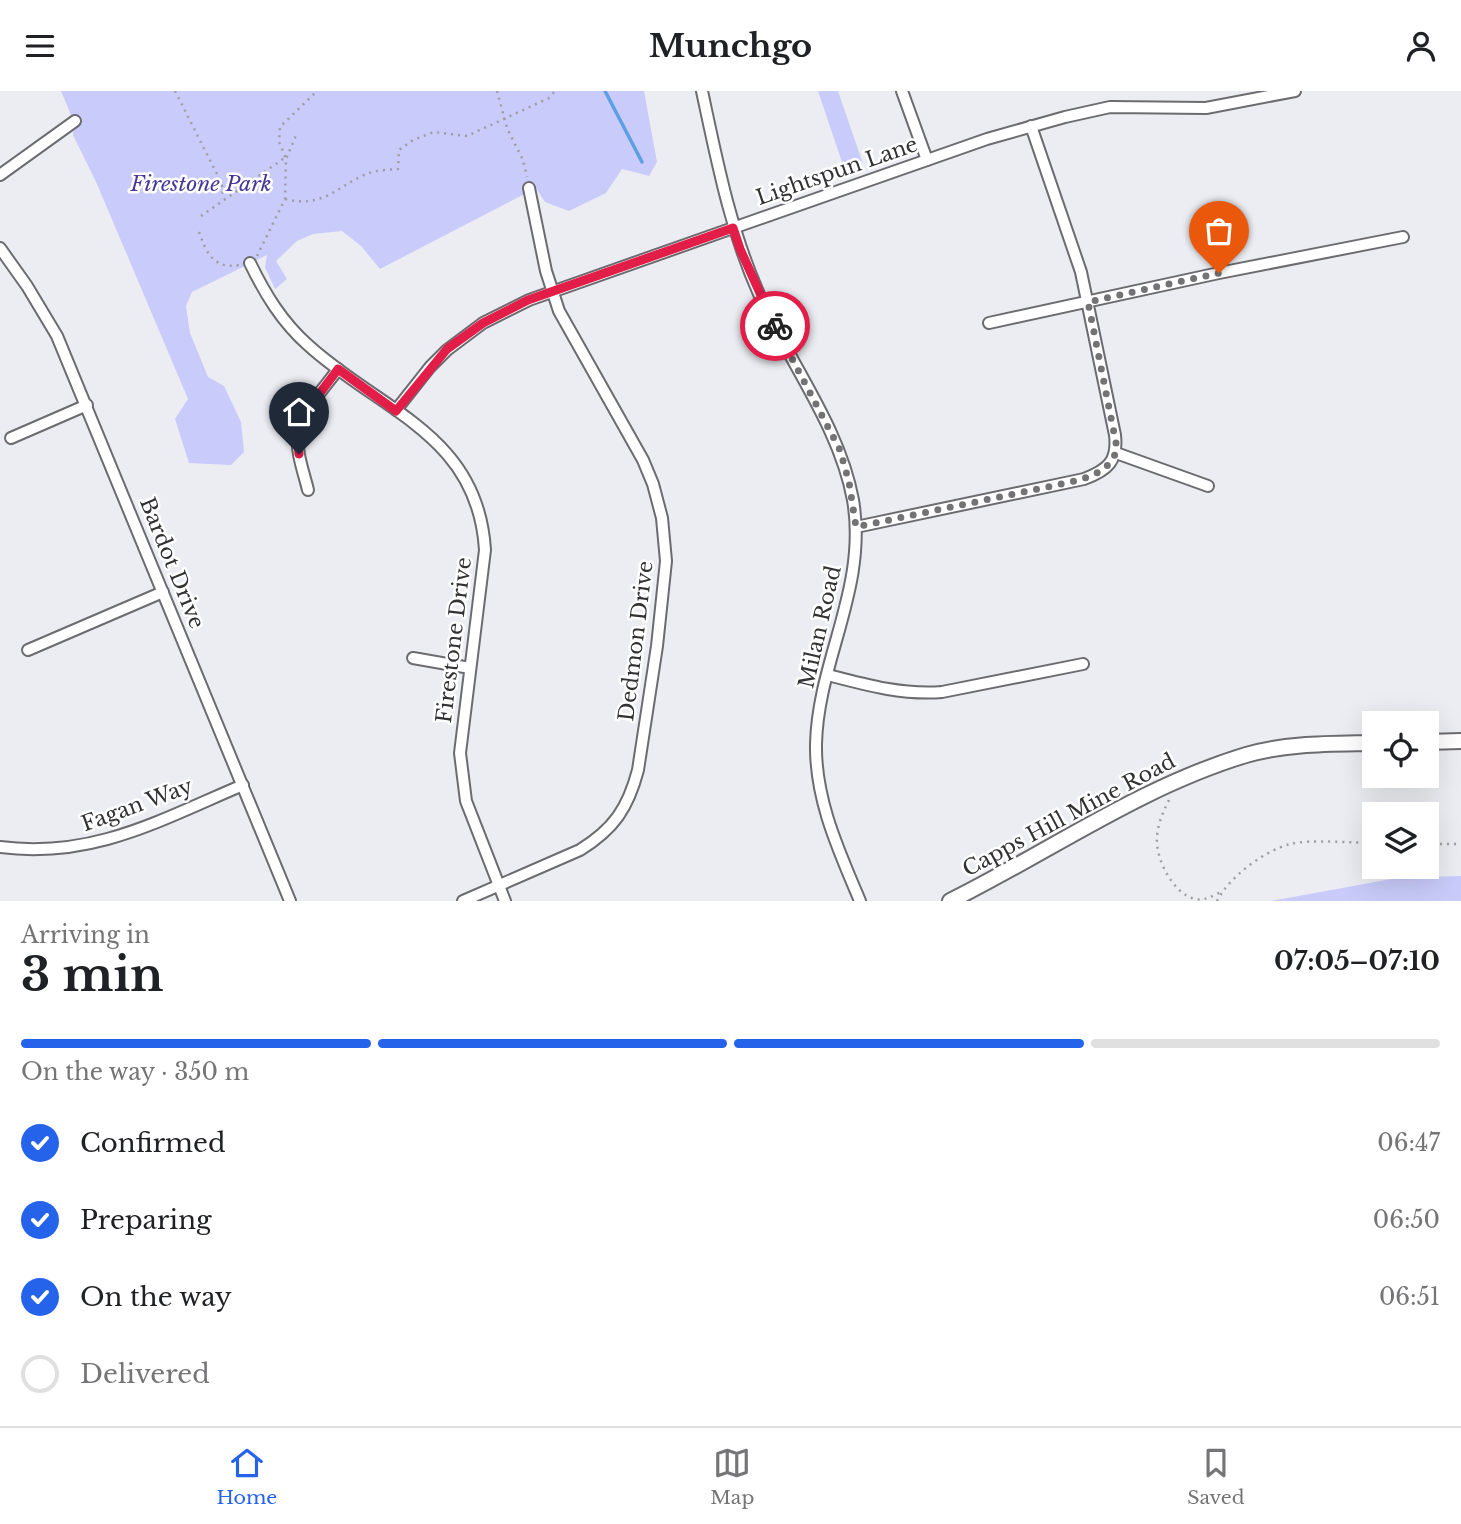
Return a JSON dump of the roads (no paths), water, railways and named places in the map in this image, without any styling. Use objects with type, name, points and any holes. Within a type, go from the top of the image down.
[{"type":"street","name":"Milan Road","points":[[702,91],[733,228],[760,297],[840,450],[849,482],[856,527],[852,586],[828,675],[818,720],[816,744],[828,819],[860,901]]},
{"type":"street","points":[[902,91],[927,160]]},
{"type":"street","name":"Lightspun Lane","points":[[396,411],[430,367],[458,340],[504,311],[552,292],[1031,126],[1110,107],[1206,108],[1295,91]]},
{"type":"street","points":[[0,175],[75,121]]},
{"type":"street","points":[[856,527],[1084,479],[1107,467],[1116,453],[1115,435],[1081,272],[1031,126]]},
{"type":"street","name":"Dedmon Drive","points":[[463,901],[554,863],[598,839],[628,803],[638,771],[663,598],[665,537],[653,484],[638,450],[559,311],[552,292],[529,188]]},
{"type":"street","points":[[989,323],[1219,273],[1403,237]]},
{"type":"street","name":"Bardot Drive","points":[[0,248],[57,336],[290,901]]},
{"type":"street","name":"Firestone Drive","points":[[250,263],[280,315],[310,347],[436,441],[467,481],[481,518],[484,566],[461,729],[461,773],[466,800],[505,901]]},
{"type":"street","points":[[308,490],[297,437],[306,414],[338,369]]},
{"type":"street","points":[[11,438],[87,405]]},
{"type":"street","points":[[1116,453],[1208,486]]},
{"type":"street","points":[[28,650],[163,592]]},
{"type":"street","points":[[412,658],[470,668]]},
{"type":"street","points":[[828,675],[878,688],[920,694],[1083,664]]},
{"type":"street","points":[[1439,742],[1461,741]]},
{"type":"street","name":"Capps Hill Mine Road","points":[[950,901],[1007,872],[1100,818],[1181,779],[1266,750],[1362,744]]},
{"type":"street","name":"Fagan Way","points":[[0,847],[45,850],[94,844],[134,831],[243,785]]},
{"type":"waterway","points":[[605,91],[642,162]]},
{"type":"park label","name":"Firestone Park","points":[[201,184]]}]
